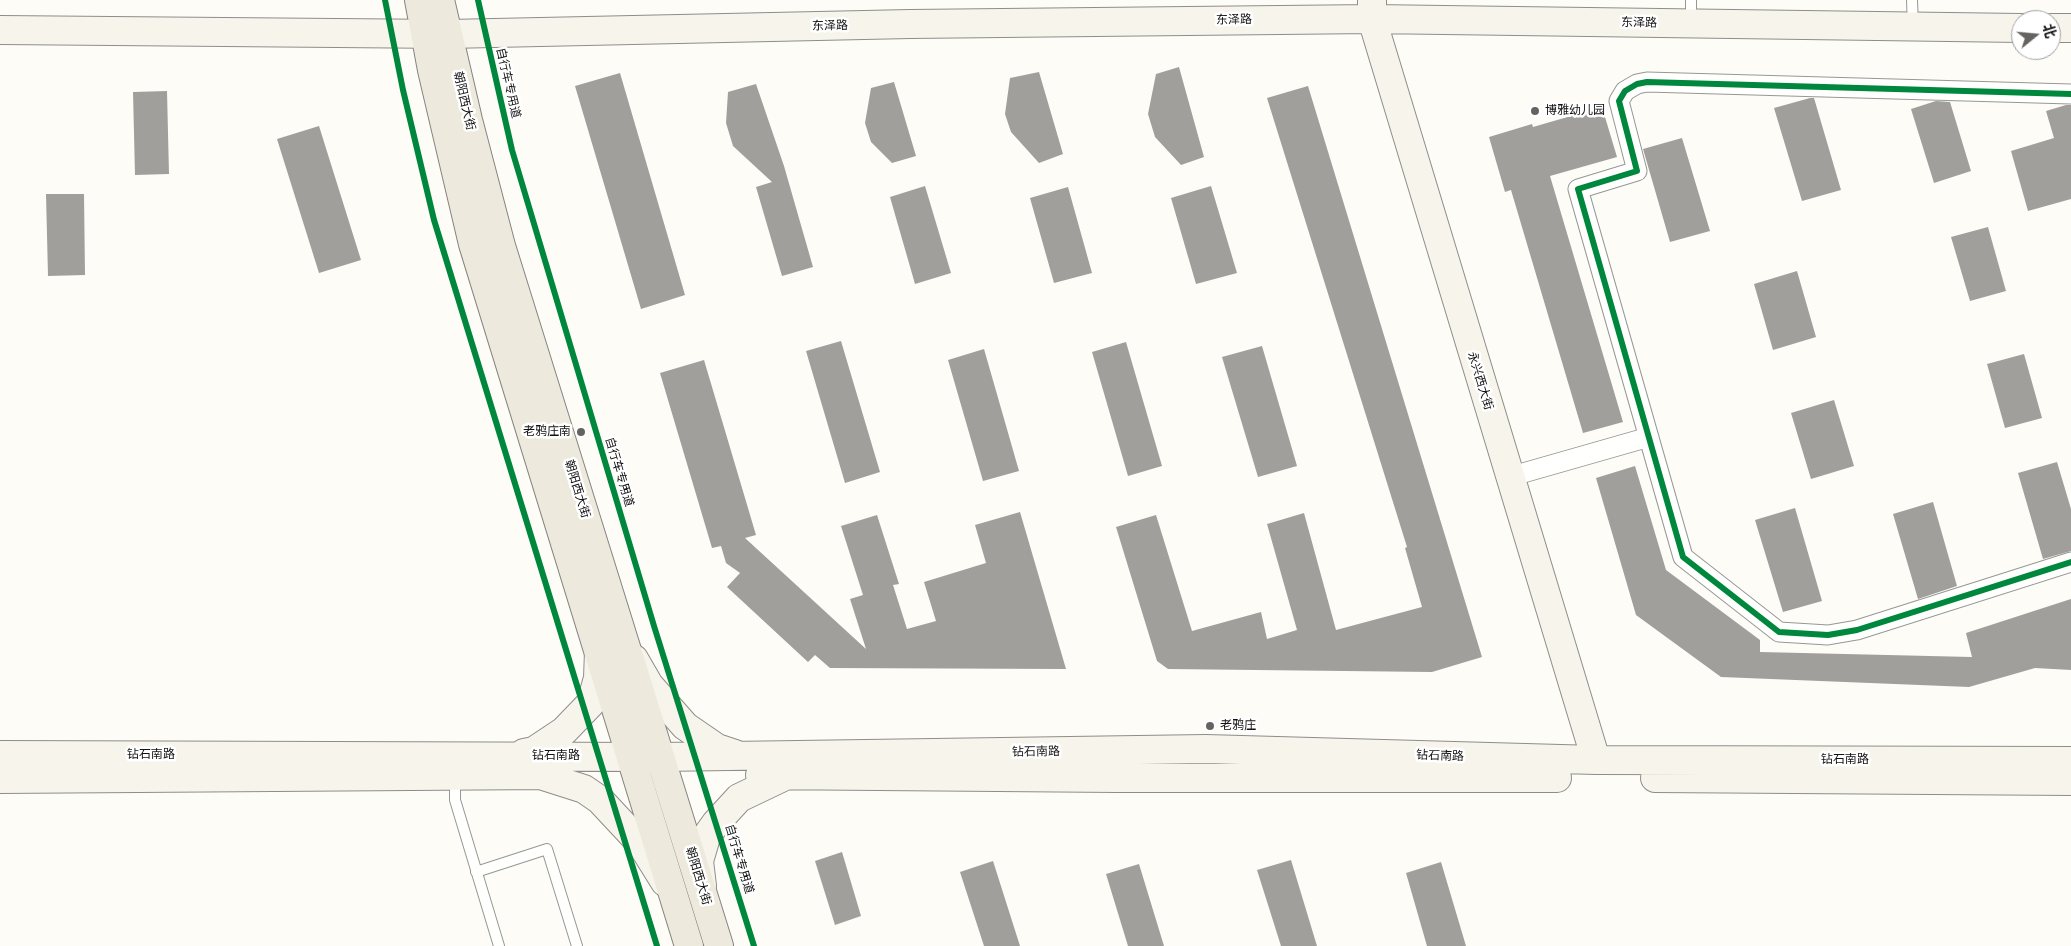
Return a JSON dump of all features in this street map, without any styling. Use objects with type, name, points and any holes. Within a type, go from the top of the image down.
[{"type":"main road","name":"朝阳西大街","points":[[419,0],[437,34],[468,120],[501,246],[719,946]]},
{"type":"main road","name":"朝阳西大街","points":[[440,0],[437,34],[473,244],[689,946]]},
{"type":"main road","name":"东泽路","points":[[0,30],[437,34],[910,24],[1372,9],[1912,13],[2011,27]]},
{"type":"main road","name":"永兴西大街","points":[[1372,9],[1509,477],[1596,760]]},
{"type":"main road","points":[[626,647],[649,685],[685,726],[717,748],[746,757]]},
{"type":"main road","points":[[512,756],[534,750],[546,744],[564,731],[585,711],[591,702],[598,678],[598,651]]},
{"type":"main road","name":"钻石南路","points":[[664,766],[746,757],[1206,749],[1596,760],[2071,761]]},
{"type":"main road","name":"钻石南路","points":[[0,755],[512,756],[787,776],[2071,781]]},
{"type":"main road","name":"钻石南路","points":[[0,778],[540,775],[634,766]]},
{"type":"main road","points":[[540,775],[584,789],[600,800],[642,845],[676,904]]},
{"type":"main road","points":[[703,894],[699,861],[706,837],[725,812],[739,798],[787,776]]},
{"type":"street","points":[[2071,94],[1647,82],[1637,84],[1625,91],[1619,101],[1637,171],[1578,189],[1683,557],[1780,632],[1828,635],[1857,630],[2071,562]]},
{"type":"street","points":[[1509,477],[1649,437]]},
{"type":"lane","points":[[455,776],[455,800],[499,946]]},
{"type":"lane","points":[[476,872],[548,849],[577,946]]},
{"type":"building","points":[[1179,67],[1204,157],[1181,165],[1155,137],[1148,114],[1156,74]]},
{"type":"building","points":[[1039,72],[1063,154],[1039,163],[1011,132],[1005,114],[1010,78]]},
{"type":"building","points":[[620,73],[685,295],[641,309],[575,86]]},
{"type":"building","points":[[894,82],[916,156],[892,163],[871,142],[865,123],[871,88]]},
{"type":"building","points":[[756,84],[784,166],[813,267],[782,276],[756,187],[772,182],[733,146],[726,123],[728,92]]},
{"type":"building","points":[[1308,86],[1482,657],[1432,672],[1168,669],[1157,661],[1116,527],[1156,515],[1192,631],[1261,612],[1267,639],[1297,630],[1267,524],[1304,513],[1336,630],[1422,607],[1405,548],[1407,547],[1267,98]]},
{"type":"building","points":[[167,91],[169,174],[135,175],[133,92]]},
{"type":"building","points":[[1814,98],[1841,190],[1802,201],[1774,108]]},
{"type":"building","points":[[1936,101],[1950,102],[1971,171],[1934,183],[1911,109]]},
{"type":"building","points":[[2071,105],[2071,199],[2028,211],[2011,151],[2054,138],[2046,111]]},
{"type":"building","points":[[1602,107],[1617,157],[1550,176],[1623,422],[1583,433],[1511,190],[1505,192],[1489,137],[1532,124],[1533,127]]},
{"type":"building","points":[[319,126],[361,260],[319,273],[277,139]]},
{"type":"building","points":[[1682,138],[1710,231],[1670,242],[1643,149]]},
{"type":"building","points":[[925,186],[951,273],[915,284],[890,197]]},
{"type":"building","points":[[1211,186],[1237,273],[1196,284],[1171,198]]},
{"type":"building","points":[[1068,187],[1092,273],[1054,283],[1030,198]]},
{"type":"building","points":[[46,194],[84,194],[85,275],[48,276]]},
{"type":"building","points":[[1988,227],[2006,291],[1970,301],[1951,237]]},
{"type":"building","points":[[1797,271],[1816,337],[1773,350],[1754,284]]},
{"type":"building","points":[[841,341],[880,472],[845,483],[806,351]]},
{"type":"building","points":[[1126,342],[1162,466],[1128,476],[1092,352]]},
{"type":"building","points":[[1262,346],[1297,466],[1258,477],[1222,357]]},
{"type":"building","points":[[984,349],[1019,471],[983,481],[948,360]]},
{"type":"building","points":[[2024,354],[2042,418],[2005,428],[1987,364]]},
{"type":"building","points":[[704,360],[756,535],[745,538],[866,649],[850,599],[863,595],[841,526],[877,515],[899,584],[893,585],[907,629],[936,621],[924,582],[986,563],[975,525],[1020,512],[1066,669],[830,668],[815,655],[808,662],[727,587],[740,573],[726,563],[721,546],[712,548],[660,373]]},
{"type":"building","points":[[1834,400],[1854,466],[1811,479],[1791,413]]},
{"type":"building","points":[[2057,462],[2071,509],[2071,551],[2043,559],[2018,473]]},
{"type":"building","points":[[1635,466],[1666,570],[1760,640],[1760,652],[1972,657],[1966,633],[2071,599],[2071,670],[2035,668],[1969,687],[1721,677],[1636,615],[1596,478]]},
{"type":"building","points":[[1933,502],[1957,586],[1918,599],[1893,514]]},
{"type":"building","points":[[1795,508],[1822,601],[1783,612],[1755,520]]},
{"type":"building","points":[[842,852],[861,916],[835,925],[815,861]]},
{"type":"building","points":[[1291,860],[1317,946],[1281,946],[1257,870]]},
{"type":"building","points":[[993,861],[1020,946],[984,946],[960,872]]},
{"type":"building","points":[[1441,862],[1466,946],[1427,946],[1406,873]]},
{"type":"building","points":[[1139,864],[1164,946],[1128,946],[1106,874]]},
{"type":"cycle path","points":[[385,0],[403,90],[434,220],[657,946]]},
{"type":"cycle path","name":"自行车专用道","points":[[478,0],[512,150],[654,626],[754,946]]},
{"type":"cycle path","points":[[2071,94],[1647,82],[1637,84],[1625,91],[1619,101],[1637,171],[1578,189],[1683,557],[1779,632],[1828,635],[1857,630],[2071,562]]},
{"type":"place","name":"博雅幼儿园","points":[[1535,111]]},
{"type":"place","name":"老鸦庄南","points":[[581,432]]},
{"type":"place","name":"老鸦庄","points":[[1210,726]]}]
